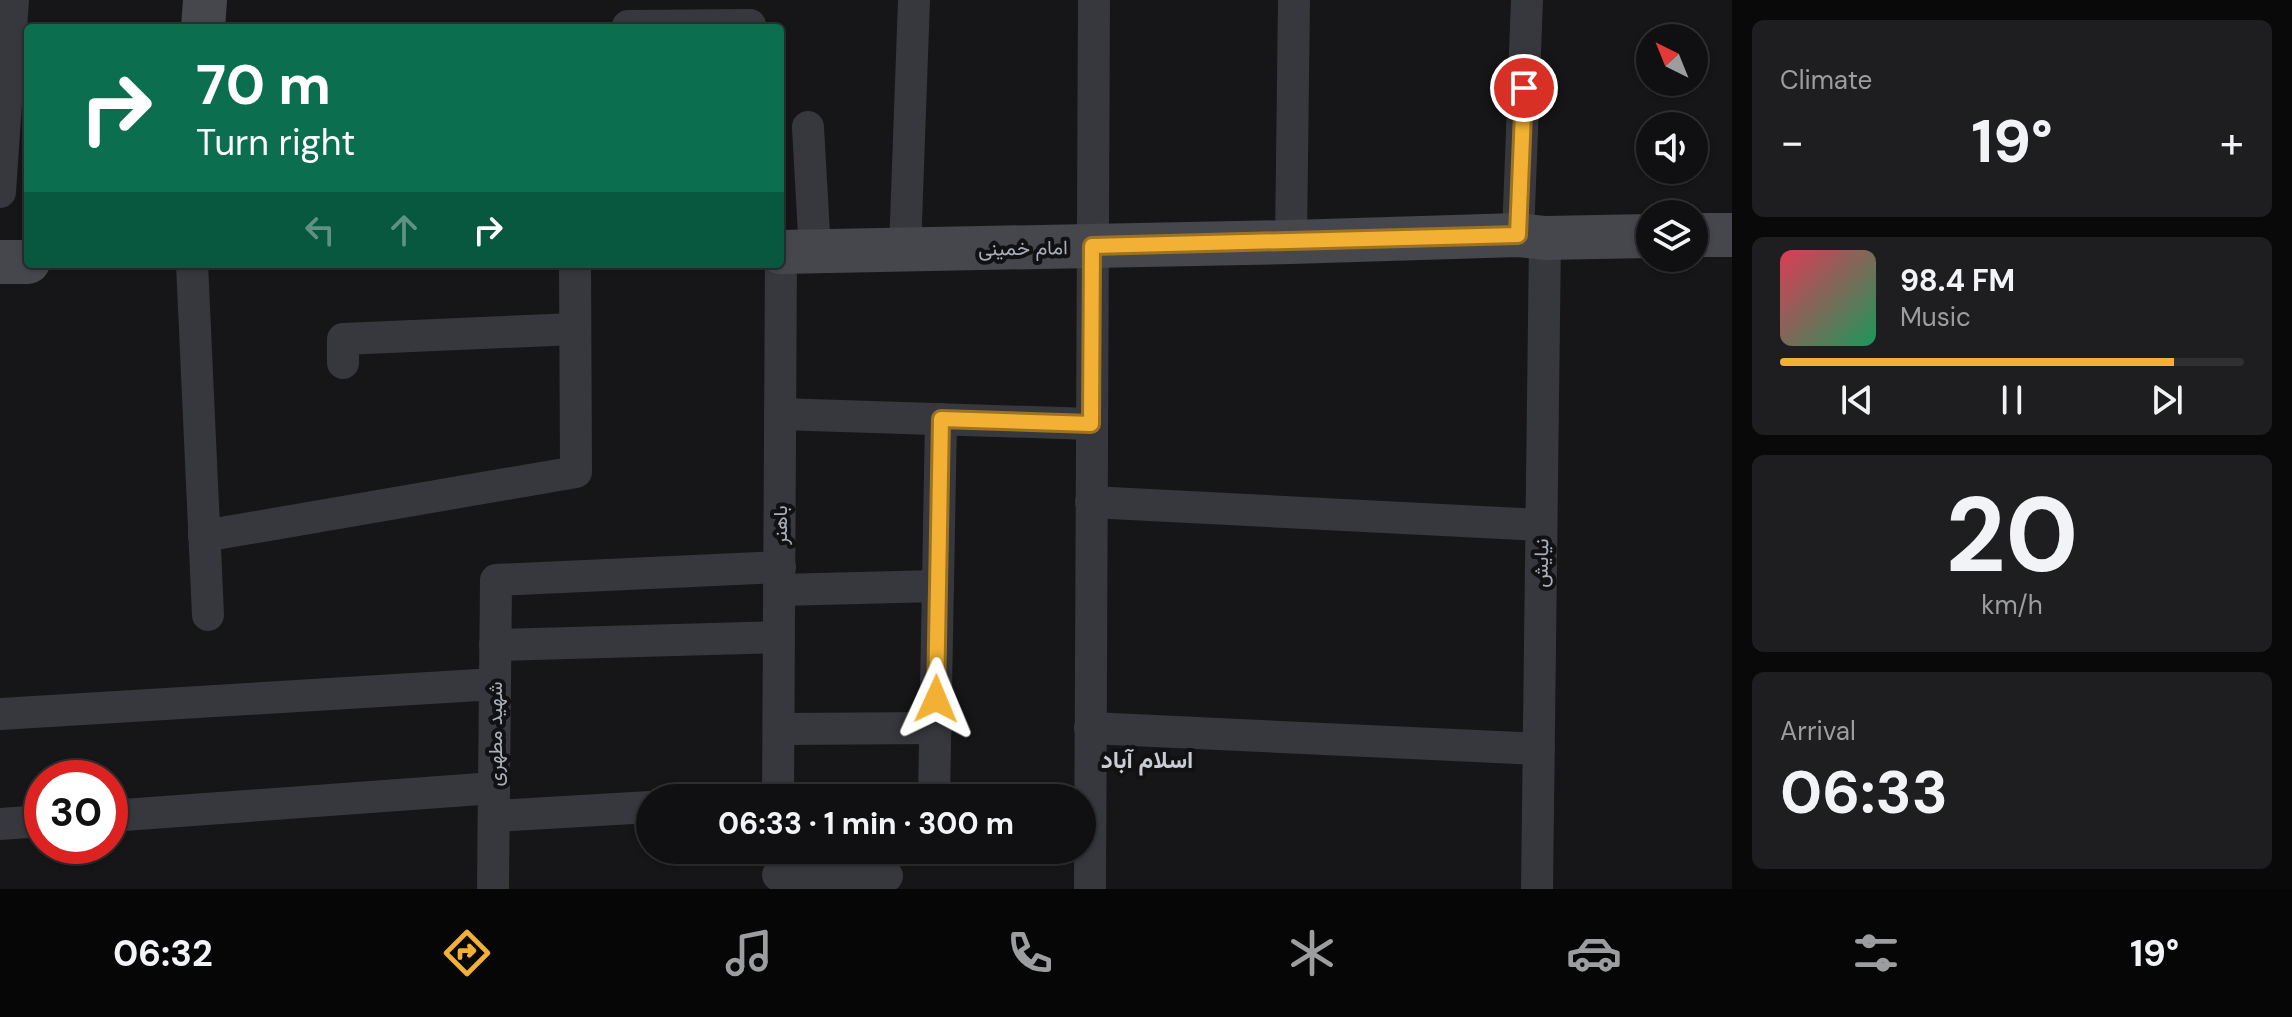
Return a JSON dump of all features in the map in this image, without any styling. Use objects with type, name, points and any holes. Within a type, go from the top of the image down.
[{"type":"street","points":[[0,192],[13,0]]},
{"type":"street","points":[[203,24],[205,0]]},
{"type":"street","points":[[905,250],[914,0]]},
{"type":"street","points":[[1090,889],[1094,0]]},
{"type":"street","points":[[1291,242],[1294,0]]},
{"type":"street","name":"نیایش","points":[[1527,0],[1541,525],[1537,889]]},
{"type":"street","points":[[628,18],[733,24]]},
{"type":"street","name":"باهنر","points":[[778,784],[780,414],[792,252],[808,127]]},
{"type":"street","points":[[1708,235],[1732,235]]},
{"type":"street","name":"امام خمینی","points":[[792,252],[1636,236]]},
{"type":"street","points":[[0,262],[24,262]]},
{"type":"street","points":[[192,268],[208,615]]},
{"type":"street","points":[[204,536],[576,472],[575,268]]},
{"type":"street","points":[[343,363],[343,339],[575,329]]},
{"type":"street","points":[[780,414],[1091,424]]},
{"type":"street","points":[[934,784],[941,419]]},
{"type":"street","points":[[1091,502],[1541,525]]},
{"type":"street","points":[[779,578],[938,586]]},
{"type":"street","name":"شهید مطهری","points":[[493,889],[496,580],[779,578]]},
{"type":"street","points":[[495,645],[779,637]]},
{"type":"street","points":[[0,714],[495,684]]},
{"type":"street","points":[[779,729],[936,728]]},
{"type":"street","points":[[1090,728],[1539,749]]},
{"type":"street","points":[[128,815],[494,802],[636,807]]},
{"type":"street","points":[[0,824],[24,822]]},
{"type":"street","points":[[778,871],[887,876]]},
{"type":"district","name":"اسلام آباد","points":[[1147,760]]},
{"type":"route","points":[[936,699],[941,419],[1091,424],[1092,246],[1518,235],[1524,88]]}]
